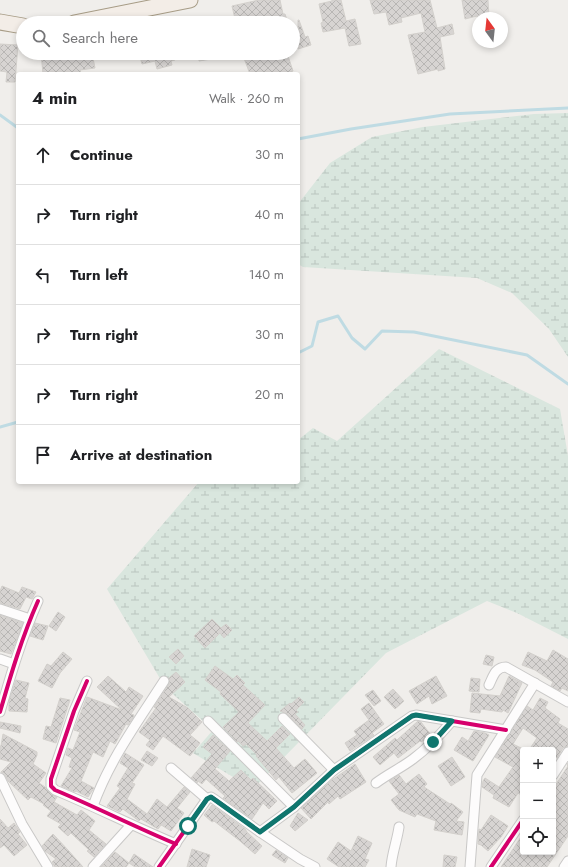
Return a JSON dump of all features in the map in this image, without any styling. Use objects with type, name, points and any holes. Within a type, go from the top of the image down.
[{"type":"main road","points":[[109,16],[190,0]]},
{"type":"main road","points":[[0,22],[16,25]]},
{"type":"street","points":[[0,712],[14,664],[38,601]]},
{"type":"street","points":[[0,609],[30,619]]},
{"type":"street","points":[[0,659],[14,664]]},
{"type":"street","points":[[489,685],[497,670],[502,667],[508,668],[568,702]]},
{"type":"street","points":[[87,681],[74,711],[51,780],[51,784],[55,790],[176,844]]},
{"type":"street","points":[[93,806],[117,756],[164,681]]},
{"type":"street","points":[[470,867],[476,776],[535,684]]},
{"type":"street","points":[[260,832],[294,807],[334,770],[412,716],[416,715],[506,730]]},
{"type":"street","points":[[283,718],[334,770]]},
{"type":"street","points":[[208,721],[294,807]]},
{"type":"street","points":[[376,783],[414,758],[433,742],[452,721]]},
{"type":"street","points":[[556,770],[568,752]]},
{"type":"street","points":[[171,768],[207,799]]},
{"type":"street","points":[[0,778],[22,824],[48,867]]},
{"type":"street","points":[[159,867],[207,799],[211,797],[300,859],[315,867]]},
{"type":"street","points":[[491,867],[520,824]]},
{"type":"street","points":[[93,867],[131,825]]},
{"type":"street","points":[[391,867],[399,827]]},
{"type":"street","points":[[564,867],[568,861]]},
{"type":"green space","points":[[568,113],[568,357],[549,329],[512,293],[477,278],[303,267],[300,265],[300,201],[330,163],[372,137],[423,127],[534,114]]},
{"type":"green space","points":[[439,349],[560,409],[568,456],[568,639],[517,613],[487,601],[386,653],[253,789],[193,753],[213,730],[165,687],[107,589],[197,484],[300,484],[300,438],[313,428],[337,441]]},
{"type":"building","points":[[259,0],[280,0],[283,14],[286,16],[234,16],[232,6]]},
{"type":"building","points":[[332,0],[341,0],[346,21],[355,19],[361,44],[349,46],[345,28],[323,32],[321,23],[323,22],[319,4]]},
{"type":"building","points":[[370,0],[430,0],[437,28],[452,24],[454,34],[440,37],[445,69],[438,71],[438,69],[418,74],[408,35],[425,32],[421,13],[401,18],[402,22],[389,25],[386,12],[374,14]]},
{"type":"building","points":[[462,0],[488,0],[489,12],[472,12],[472,17],[465,19]]},
{"type":"building","points":[[300,23],[305,37],[308,36],[311,45],[300,48]]},
{"type":"building","points":[[0,44],[16,45],[15,82],[6,82],[7,72],[0,71]]},
{"type":"building","points":[[42,60],[93,60],[95,68],[80,70],[80,72],[43,72]]},
{"type":"building","points":[[141,60],[175,60],[171,61],[172,65],[157,69],[155,61],[142,64]]},
{"type":"building","points":[[245,60],[289,60],[293,71],[290,72],[249,72]]},
{"type":"building","points":[[2,586],[19,593],[22,587],[36,592],[32,599],[26,597],[20,609],[0,603],[0,591]]},
{"type":"building","points":[[58,612],[65,617],[56,631],[49,626]]},
{"type":"building","points":[[0,615],[23,623],[11,654],[0,651]]},
{"type":"building","points":[[212,619],[221,628],[226,624],[232,630],[224,638],[220,633],[205,648],[194,636]]},
{"type":"building","points":[[35,623],[48,626],[43,640],[30,636]]},
{"type":"building","points":[[178,649],[184,656],[176,664],[169,657]]},
{"type":"building","points":[[553,650],[568,659],[568,691],[562,688],[560,691],[551,686],[553,682],[535,670],[522,665],[528,652],[547,661]]},
{"type":"building","points":[[63,652],[72,659],[60,673],[52,688],[38,681],[47,664],[51,666]]},
{"type":"building","points":[[486,655],[494,657],[492,666],[483,664]]},
{"type":"building","points":[[215,666],[233,679],[237,675],[245,683],[243,685],[265,705],[248,723],[267,741],[282,726],[290,734],[276,748],[294,768],[305,759],[317,773],[292,793],[279,777],[276,780],[256,756],[257,755],[246,744],[243,746],[238,741],[237,742],[223,727],[239,712],[220,694],[221,692],[205,680]]},
{"type":"building","points":[[176,672],[185,682],[169,697],[188,708],[202,722],[190,735],[200,743],[190,756],[163,736],[153,750],[146,745],[150,740],[139,732],[156,708],[154,707],[169,684],[169,678]]},
{"type":"building","points":[[108,676],[126,692],[129,687],[143,696],[131,714],[134,715],[133,718],[128,725],[126,724],[115,744],[110,741],[103,757],[93,752],[81,781],[94,788],[88,797],[61,786],[72,768],[69,767],[72,758],[66,755],[68,748],[73,750],[80,732],[74,730],[87,697],[122,710],[97,687]]},
{"type":"building","points":[[436,676],[447,696],[432,704],[429,696],[417,704],[409,691]]},
{"type":"building","points":[[509,676],[522,683],[508,713],[503,710],[502,712],[481,709],[480,713],[470,712],[472,693],[500,696]]},
{"type":"building","points":[[471,678],[480,679],[479,692],[469,691]]},
{"type":"building","points":[[16,680],[29,683],[25,698],[28,699],[27,712],[9,711],[9,701]]},
{"type":"building","points":[[393,689],[404,701],[395,709],[384,697]]},
{"type":"building","points":[[373,690],[381,701],[374,706],[365,695]]},
{"type":"building","points":[[299,697],[304,702],[296,710],[298,712],[295,714],[305,725],[302,729],[287,714],[280,711]]},
{"type":"building","points":[[60,698],[70,700],[56,743],[43,739],[46,726],[51,727]]},
{"type":"building","points":[[540,698],[548,702],[545,708],[560,719],[558,723],[568,729],[568,746],[563,748],[557,758],[556,747],[531,747],[537,738],[523,728],[513,744],[520,748],[520,794],[518,793],[509,807],[493,798],[494,795],[482,787],[483,781],[485,778],[499,787],[513,767],[495,757],[527,706],[533,710]]},
{"type":"building","points":[[369,703],[384,724],[372,733],[374,735],[350,751],[345,743],[357,735],[354,731],[369,720],[361,709]]},
{"type":"building","points":[[418,721],[421,722],[431,735],[421,742],[420,741],[398,758],[394,753],[380,765],[373,757],[395,738],[397,740]]},
{"type":"building","points":[[0,722],[21,726],[20,733],[0,728]]},
{"type":"building","points":[[474,731],[489,735],[473,761],[454,750],[462,737],[468,741]]},
{"type":"building","points":[[3,734],[37,752],[33,764],[46,773],[39,783],[51,794],[57,797],[54,802],[77,815],[81,810],[95,821],[89,830],[106,844],[94,857],[87,851],[89,850],[71,833],[68,836],[58,827],[61,824],[47,816],[51,811],[43,805],[44,804],[31,797],[28,800],[8,781],[4,773],[1,772],[11,762],[0,759],[0,746]]},
{"type":"building","points":[[213,735],[230,751],[215,769],[229,781],[241,770],[251,780],[253,778],[277,801],[269,809],[263,803],[252,819],[223,798],[225,796],[206,779],[202,784],[198,781],[197,783],[191,778],[212,754],[203,747]]},
{"type":"building","points":[[147,751],[158,758],[152,766],[141,760]]},
{"type":"building","points":[[125,753],[144,765],[132,783],[135,784],[127,799],[147,814],[157,799],[167,807],[184,787],[190,792],[177,808],[184,813],[171,831],[158,823],[161,825],[158,829],[141,819],[139,821],[123,809],[120,812],[107,806],[120,788],[117,786],[128,768],[120,763]]},
{"type":"building","points":[[452,757],[465,777],[451,786],[438,766]]},
{"type":"building","points":[[355,764],[366,782],[340,799],[338,796],[329,804],[328,802],[311,819],[301,808],[332,780]]},
{"type":"building","points":[[568,766],[568,836],[556,854],[556,819],[556,784]]},
{"type":"building","points":[[419,774],[427,784],[424,787],[463,812],[456,821],[464,822],[462,835],[434,830],[436,821],[417,814],[415,817],[399,810],[391,800],[399,794],[389,781],[399,775],[406,784]]},
{"type":"building","points":[[212,805],[245,829],[262,846],[255,854],[214,821],[212,822],[204,815]]},
{"type":"building","points":[[298,813],[308,820],[295,831],[290,826]]},
{"type":"building","points":[[491,815],[508,826],[501,837],[488,851],[478,844],[479,829],[481,830]]},
{"type":"building","points":[[0,819],[8,828],[14,823],[20,832],[18,834],[27,845],[14,856],[4,845],[0,848]]},
{"type":"building","points":[[53,834],[83,867],[55,867],[52,862],[56,859],[45,851],[42,846]]},
{"type":"building","points":[[358,836],[372,843],[365,859],[369,860],[365,867],[339,867],[327,859],[338,842],[351,851]]},
{"type":"building","points":[[520,838],[520,855],[555,855],[547,867],[501,867]]},
{"type":"building","points":[[192,849],[210,855],[206,867],[187,867]]},
{"type":"building","points":[[276,850],[288,858],[285,863],[272,855]]},
{"type":"building","points":[[115,852],[129,863],[126,867],[101,867]]},
{"type":"building","points":[[134,854],[153,867],[135,867],[129,863]]},
{"type":"building","points":[[444,855],[457,857],[455,867],[443,867]]},
{"type":"waterway","points":[[300,139],[351,129],[450,114],[568,108]]},
{"type":"waterway","points":[[0,115],[16,127]]},
{"type":"waterway","points":[[300,352],[312,346],[318,322],[338,316],[352,338],[365,349],[382,331],[414,332],[527,355],[568,384]]},
{"type":"waterway","points":[[0,427],[16,423]]},
{"type":"cycle path","points":[[0,712],[22,642],[38,601]]},
{"type":"cycle path","points":[[87,681],[74,711],[51,779],[51,786],[55,790],[176,844]]},
{"type":"cycle path","points":[[159,867],[207,799],[211,797],[260,832],[294,807],[334,770],[412,716],[416,715],[506,730]]},
{"type":"cycle path","points":[[491,867],[520,824]]},
{"type":"route","points":[[188,826],[207,799],[211,797],[260,832],[294,807],[334,770],[412,716],[416,715],[452,721],[433,742]]}]
